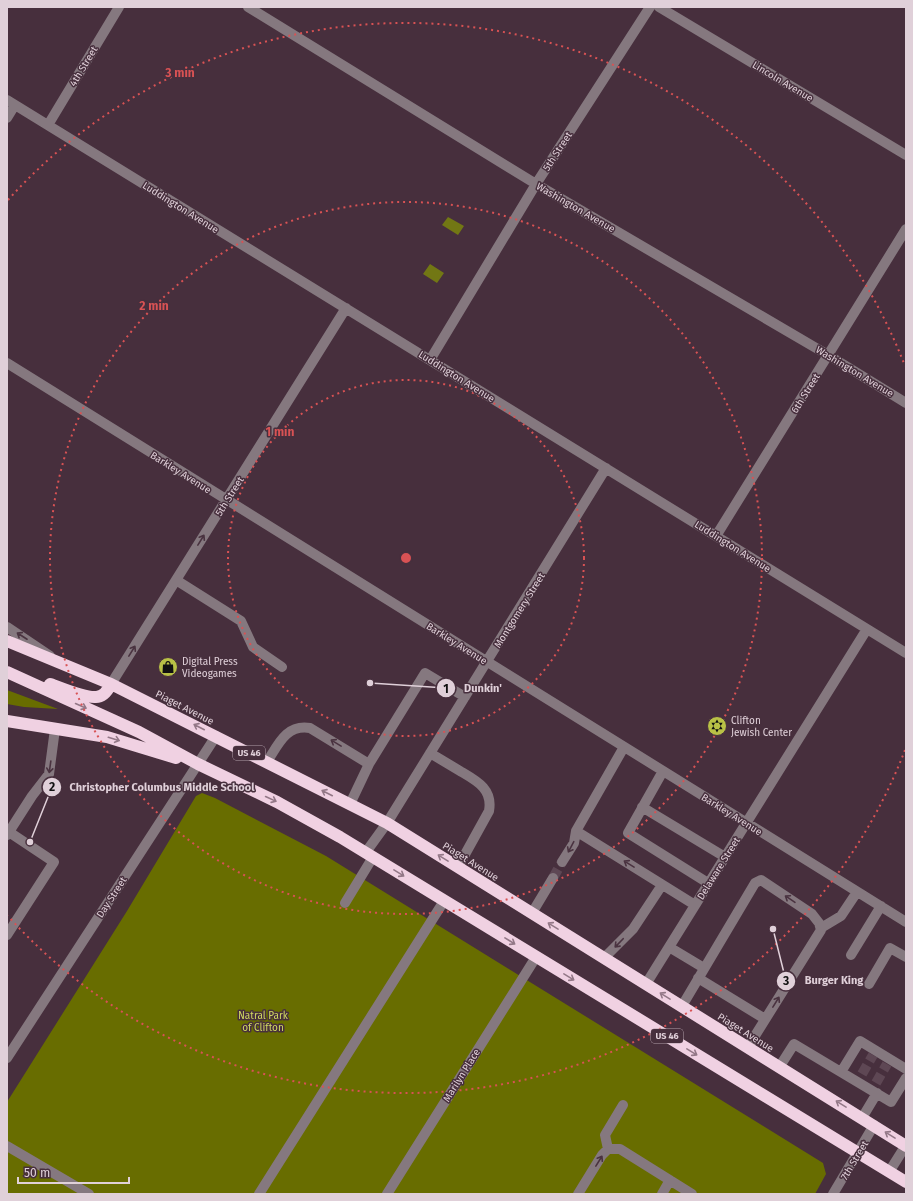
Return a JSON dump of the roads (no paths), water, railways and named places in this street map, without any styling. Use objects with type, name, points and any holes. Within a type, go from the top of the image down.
[{"type":"highway","name":"US 46","points":[[7,640],[60,662]]},
{"type":"highway","name":"Piaget Avenue","points":[[60,662],[111,684],[387,823],[780,1066],[906,1146]]},
{"type":"highway","points":[[7,671],[79,694],[97,698],[106,693],[111,684]]},
{"type":"highway","name":"US 46","points":[[7,671],[139,732],[198,764],[277,802],[370,854],[444,901],[906,1182]]},
{"type":"highway","points":[[7,721],[107,737],[198,764]]},
{"type":"street","name":"4th Street","points":[[48,125],[119,7]]},
{"type":"street","name":"Washington Avenue","points":[[248,7],[536,184],[828,355],[906,403]]},
{"type":"street","name":"5th Street","points":[[430,360],[536,184],[650,7]]},
{"type":"street","name":"Lincoln Avenue","points":[[659,7],[906,155]]},
{"type":"street","name":"Luddington Avenue","points":[[11,103],[906,653]]},
{"type":"street","points":[[7,118],[11,103]]},
{"type":"street","name":"6th Street","points":[[716,536],[906,229]]},
{"type":"street","name":"5th Street","points":[[111,684],[346,308]]},
{"type":"street","name":"Barkley Avenue","points":[[7,363],[906,922]]},
{"type":"street","name":"Montgomery Street","points":[[345,903],[387,823],[606,468]]},
{"type":"street","points":[[176,580],[241,621],[253,647],[282,667]]},
{"type":"street","name":"Piaget Avenue","points":[[7,626],[60,662]]},
{"type":"street","name":"Delaware Street","points":[[646,984],[867,629]]},
{"type":"street","points":[[350,804],[369,764],[425,673],[465,697]]},
{"type":"street","points":[[267,762],[286,733],[296,728],[303,727],[310,728],[369,764]]},
{"type":"street","points":[[7,935],[54,862],[8,834],[32,796],[49,774],[55,729]]},
{"type":"street","name":"Day Street","points":[[7,1058],[58,977],[216,736]]},
{"type":"street","points":[[562,862],[574,843],[576,831],[624,747]]},
{"type":"street","points":[[430,753],[481,784],[488,795],[490,804],[489,811],[458,867]]},
{"type":"street","points":[[663,771],[628,833],[708,883]]},
{"type":"street","points":[[642,807],[725,857]]},
{"type":"street","points":[[576,831],[694,906]]},
{"type":"street","points":[[532,913],[553,878]]},
{"type":"street","points":[[682,1006],[754,883],[761,880],[812,914],[821,928]]},
{"type":"street","points":[[604,958],[634,929],[662,885]]},
{"type":"street","points":[[748,1047],[821,928],[841,916],[857,892]]},
{"type":"street","points":[[259,1194],[444,901]]},
{"type":"street","points":[[851,955],[881,906]]},
{"type":"street","points":[[669,947],[704,968]]},
{"type":"street","points":[[869,984],[890,948],[906,957]]},
{"type":"street","name":"Marilyn Place","points":[[387,1194],[536,957]]},
{"type":"street","points":[[698,978],[765,1019]]},
{"type":"street","points":[[841,1072],[860,1041],[874,1053],[889,1062],[906,1069]]},
{"type":"street","points":[[780,1066],[794,1044],[841,1072],[860,1078],[891,1102],[906,1078]]},
{"type":"street","points":[[862,1118],[875,1089]]},
{"type":"street","points":[[608,1149],[605,1135],[623,1105]]},
{"type":"street","name":"7th Street","points":[[833,1194],[874,1125]]},
{"type":"street","points":[[7,1146],[89,1194]]},
{"type":"street","points":[[889,1172],[906,1146]]},
{"type":"street","points":[[578,1194],[602,1154],[608,1149],[620,1149],[692,1194]]},
{"type":"street","points":[[662,1194],[670,1180]]},
{"type":"tunnel","points":[[553,878],[562,862]]},
{"type":"tunnel","points":[[862,1074],[873,1055]]},
{"type":"tunnel","points":[[876,1083],[887,1064]]},
{"type":"place","name":"Digital Press Videogames","points":[[168,667]]},
{"type":"place","name":"Dunkin'","points":[[370,683]]},
{"type":"place","name":"Clifton Jewish Center","points":[[717,726]]},
{"type":"place","name":"Christopher Columbus Middle School","points":[[30,842]]},
{"type":"place","name":"Burger King","points":[[773,929]]},
{"type":"park label","name":"Natral Park of Clifton","points":[[263,1020]]}]
